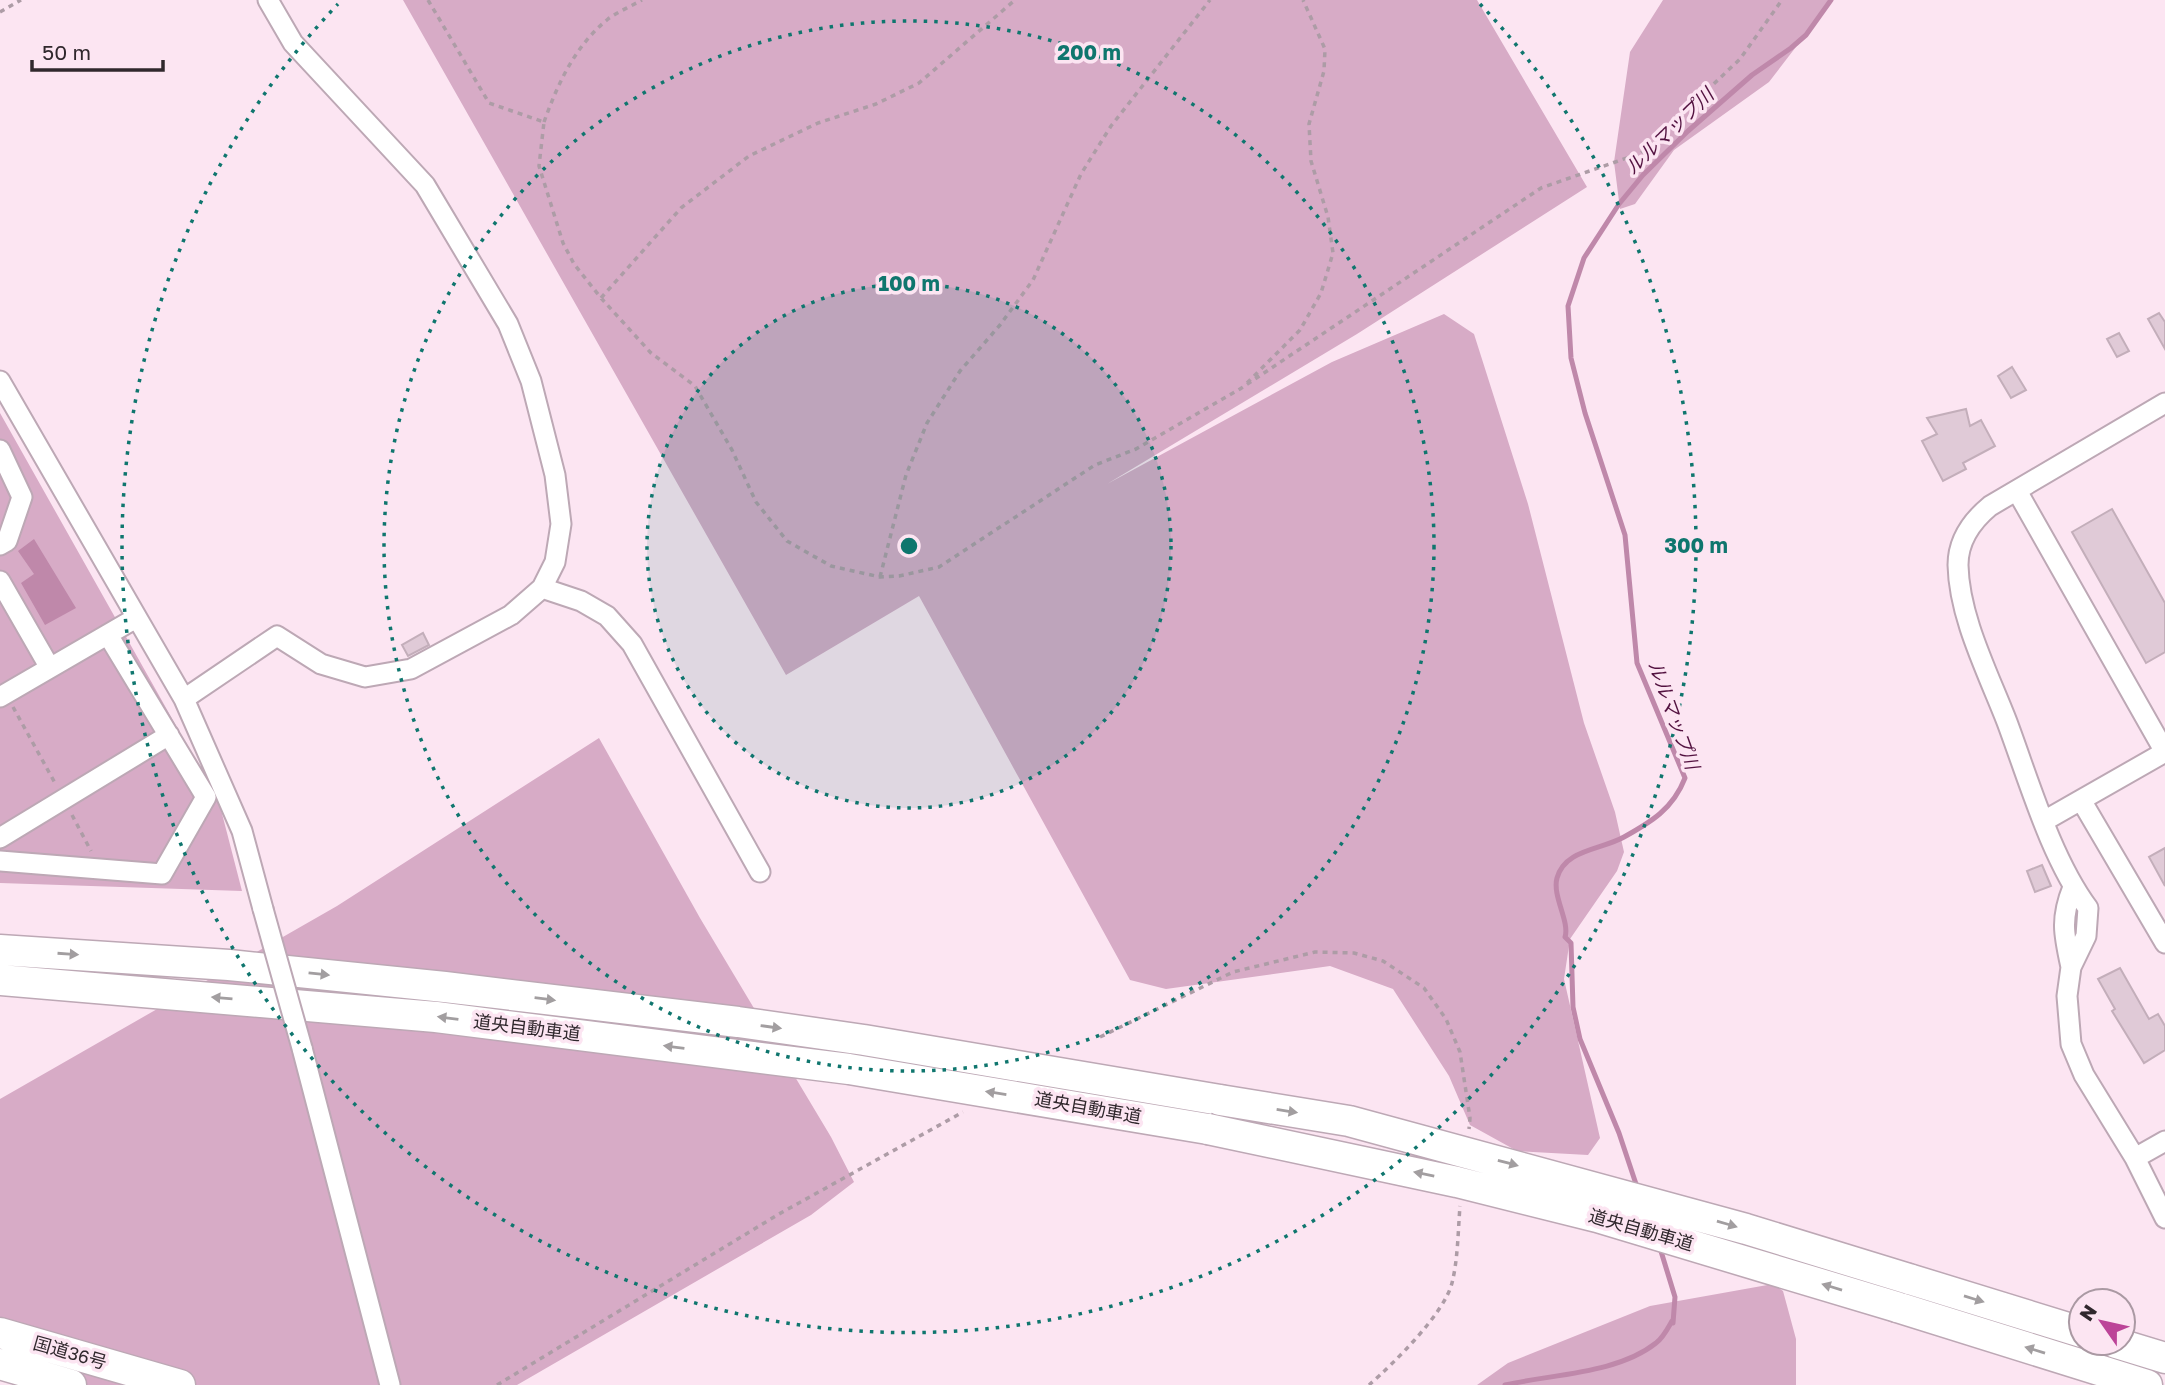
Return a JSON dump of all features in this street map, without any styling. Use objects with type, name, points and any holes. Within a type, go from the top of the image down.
[{"type":"highway","name":"道央自動車道","points":[[0,950],[229,965],[445,987],[738,1022],[864,1040],[1349,1121],[1746,1229],[2067,1328]]},
{"type":"highway","name":"道央自動車道","points":[[0,980],[436,1017],[849,1069],[1208,1129],[1457,1182],[1597,1217],[2147,1385]]},
{"type":"highway","name":"国道36号","points":[[0,1333],[180,1385]]},
{"type":"highway","points":[[2137,1349],[2165,1358]]},
{"type":"highway","name":"国道36号","points":[[0,1364],[71,1385]]},
{"type":"street","points":[[184,699],[277,636],[321,664],[365,677],[411,669],[511,615],[542,588],[555,562],[561,524],[555,475],[531,381],[508,324],[425,185],[293,43],[268,0]]},
{"type":"street","points":[[0,381],[184,699],[242,831],[390,1385]]},
{"type":"street","points":[[2165,404],[1990,506],[1974,520],[1962,541],[1958,562],[1961,601],[2044,821],[2073,887],[2065,907],[2063,932],[2071,967],[2067,996],[2071,1044],[2084,1075],[2135,1158],[2165,1218]]},
{"type":"street","points":[[0,450],[22,497],[7,541],[0,545]]},
{"type":"street","points":[[2017,491],[2165,752],[2044,821]]},
{"type":"street","points":[[0,581],[50,668]]},
{"type":"street","points":[[542,588],[581,601],[607,616],[632,644],[760,872]]},
{"type":"street","points":[[3,695],[136,618]]},
{"type":"street","points":[[0,861],[162,874],[206,797],[108,635]]},
{"type":"street","points":[[0,838],[169,735]]},
{"type":"street","points":[[2081,800],[2165,943]]},
{"type":"street","points":[[2135,1158],[2165,1141]]},
{"type":"path","points":[[0,12],[21,0]]},
{"type":"path","points":[[428,0],[489,103],[544,121]]},
{"type":"path","points":[[642,0],[609,19],[583,45],[559,81],[544,121],[539,166],[562,243],[574,264],[601,298],[651,354],[695,386],[732,450],[756,502],[787,541],[831,566],[880,577],[939,568],[1095,465],[1136,449],[1240,389],[1541,188],[1641,153],[1740,59],[1782,0]]},
{"type":"path","points":[[601,298],[681,208],[749,156],[818,123],[876,104],[919,83],[1015,0]]},
{"type":"path","points":[[880,577],[906,475],[927,423],[960,371],[1000,325],[1033,280],[1081,174],[1111,126],[1210,0]]},
{"type":"path","points":[[1240,389],[1300,330],[1321,293],[1333,253],[1328,218],[1311,162],[1309,124],[1324,71],[1325,49],[1303,0]]},
{"type":"path","points":[[3,695],[64,799],[100,869]]},
{"type":"path","points":[[497,1385],[779,1214],[963,1111]]},
{"type":"shaded area","points":[[403,0],[1477,0],[1587,187],[1357,334],[1107,484],[1332,362],[1444,314],[1474,334],[1528,504],[1584,723],[1615,812],[1624,852],[1617,871],[1570,939],[1564,979],[1600,1138],[1588,1155],[1517,1151],[1470,1125],[1449,1076],[1393,989],[1330,966],[1166,989],[1130,980],[919,596],[786,675]]},
{"type":"shaded area","points":[[1663,0],[1832,0],[1769,82],[1674,150],[1635,204],[1620,209],[1614,162],[1630,52]]},
{"type":"shaded area","points":[[0,413],[219,802],[242,891],[0,883]]},
{"type":"shaded area","points":[[34,539],[76,608],[45,625],[21,583],[34,574],[18,551]]},
{"type":"shaded area","points":[[599,738],[700,918],[831,1137],[854,1182],[811,1215],[517,1385],[42,1385],[0,1373],[0,1099],[337,906]]},
{"type":"shaded area","points":[[1773,1284],[1783,1291],[1796,1339],[1796,1385],[1477,1385],[1508,1363],[1650,1306]]},
{"type":"building","points":[[2159,313],[2165,322],[2165,349],[2148,319]]},
{"type":"building","points":[[2119,333],[2129,351],[2117,357],[2107,339]]},
{"type":"building","points":[[2012,367],[2026,390],[2011,398],[1998,376]]},
{"type":"building","points":[[1966,409],[1970,426],[1981,420],[1995,446],[1963,463],[1966,469],[1943,481],[1922,441],[1937,434],[1927,418]]},
{"type":"building","points":[[2112,509],[2165,603],[2165,652],[2146,663],[2072,532]]},
{"type":"building","points":[[423,633],[429,645],[408,656],[402,645]]},
{"type":"building","points":[[2165,848],[2165,886],[2149,857]]},
{"type":"building","points":[[2042,865],[2051,886],[2035,892],[2027,871]]},
{"type":"building","points":[[2120,968],[2149,1019],[2158,1014],[2165,1026],[2165,1050],[2144,1063],[2112,1011],[2115,1009],[2098,979]]},
{"type":"waterway","name":"ルルマップ川","points":[[1638,1190],[1619,1133],[1580,1039],[1573,1007],[1571,943],[1565,937],[1565,924],[1556,885],[1561,868],[1568,861],[1624,837],[1660,814],[1674,798],[1685,778],[1637,663],[1625,535],[1585,413],[1571,358],[1568,306],[1584,258],[1619,204],[1643,175],[1752,75],[1806,35],[1831,0]]},
{"type":"waterway","name":"ルルマップ川","points":[[1505,1385],[1603,1367],[1623,1361],[1659,1341],[1672,1321],[1673,1323],[1675,1297],[1660,1248]]}]
